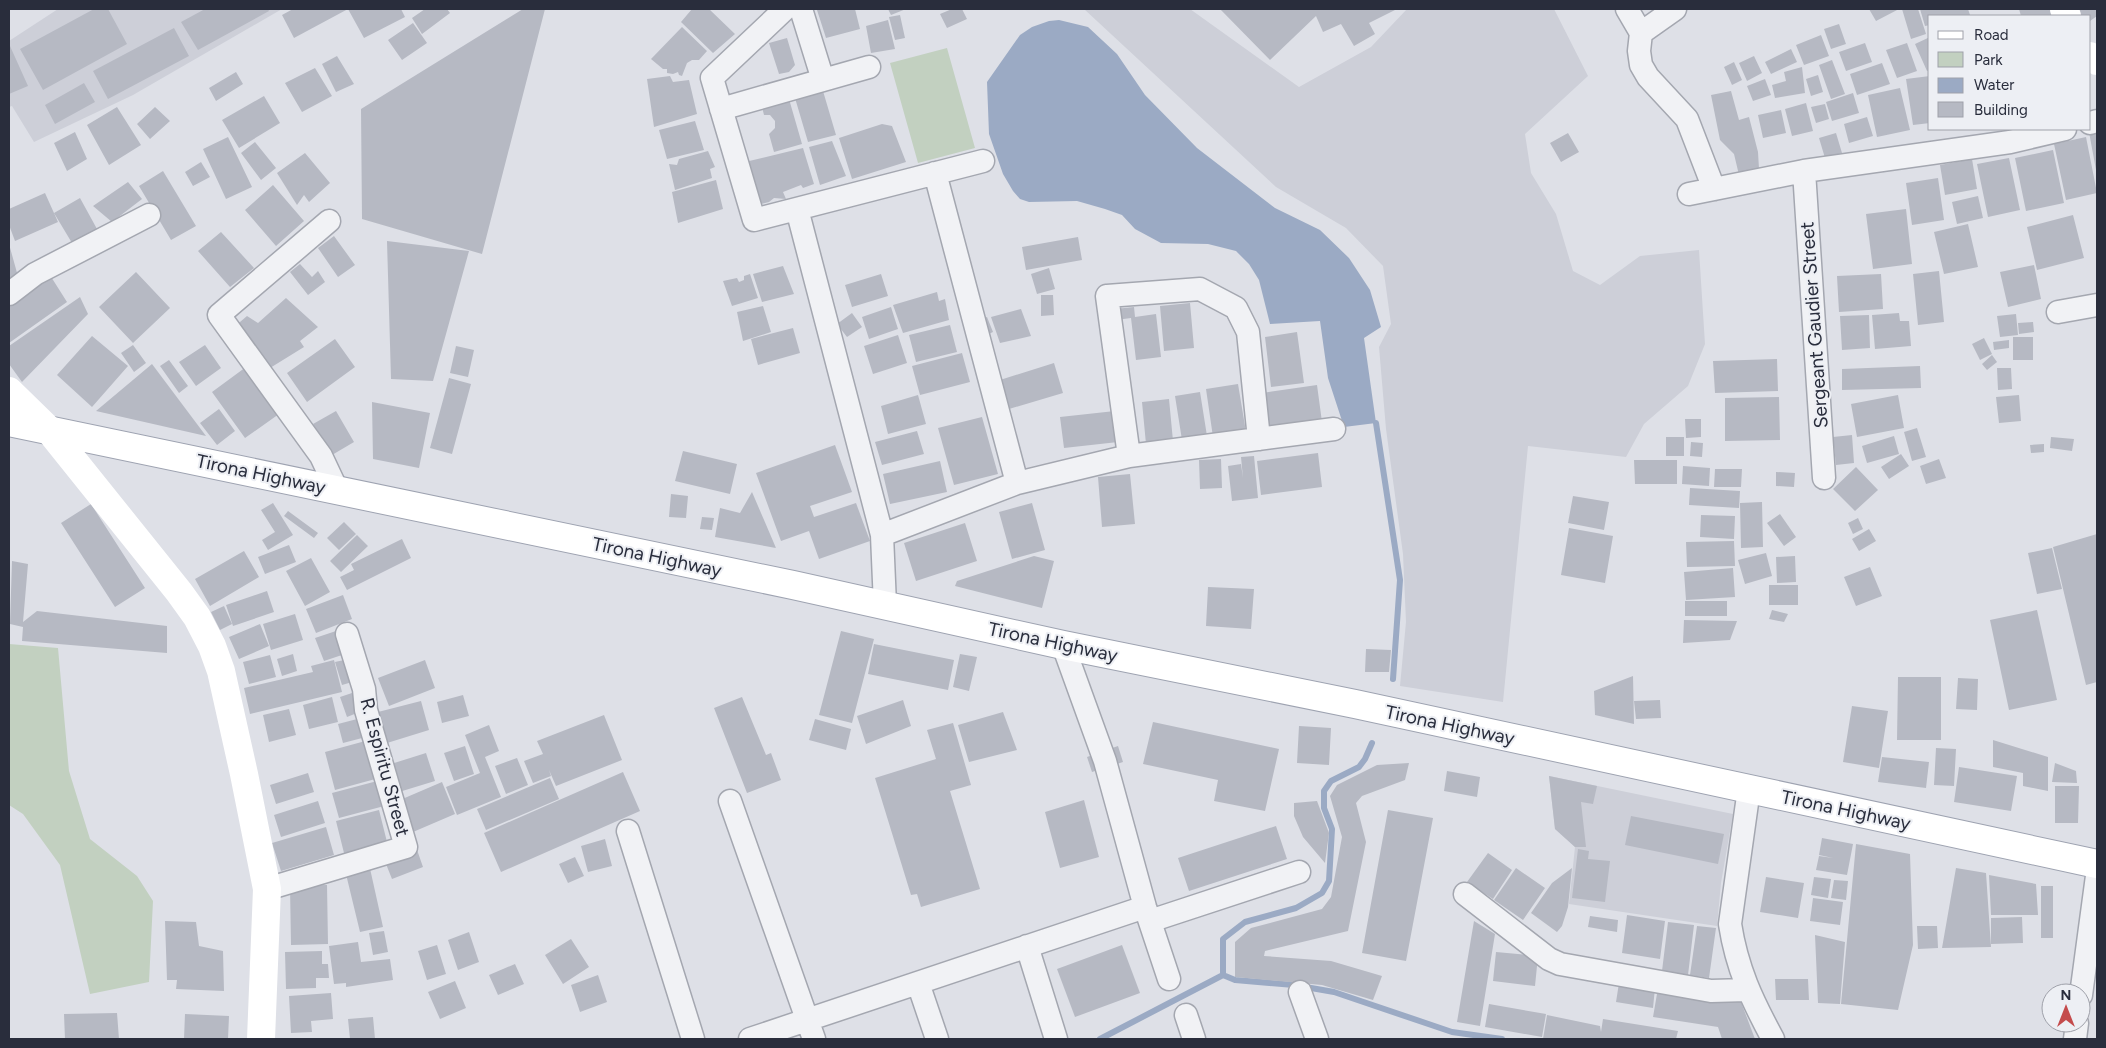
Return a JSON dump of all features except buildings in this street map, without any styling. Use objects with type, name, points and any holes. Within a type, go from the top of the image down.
[{"type":"main road","points":[[9,391],[49,430],[179,592],[197,618],[212,646],[221,671],[244,774],[266,889],[261,1039]]},
{"type":"main road","name":"Tirona Highway","points":[[9,422],[885,605],[1063,645],[1355,704],[2097,864]]},
{"type":"street","points":[[786,9],[712,78],[754,220],[983,160]]},
{"type":"street","points":[[801,9],[823,80]]},
{"type":"street","points":[[1627,9],[1641,33],[1639,51],[1641,66],[1648,77],[1687,119],[1714,189]]},
{"type":"street","points":[[1641,33],[1675,9]]},
{"type":"street","points":[[721,109],[869,67]]},
{"type":"street","points":[[1689,194],[1804,171],[2010,142],[2062,130]]},
{"type":"street","name":"Sergeant Gaudier Street","points":[[1804,171],[1824,478]]},
{"type":"street","points":[[936,173],[1016,483]]},
{"type":"street","points":[[797,209],[882,535],[885,605]]},
{"type":"street","points":[[9,294],[35,274],[149,215]]},
{"type":"street","points":[[329,221],[219,316],[321,456],[338,490]]},
{"type":"street","points":[[1129,456],[1107,296],[1200,289],[1236,308],[1248,332],[1259,439]]},
{"type":"street","points":[[2058,312],[2097,305]]},
{"type":"street","points":[[882,535],[1016,483],[1129,456],[1334,429]]},
{"type":"street","name":"R. Espiritu Street","points":[[266,889],[406,847],[366,710],[364,689],[347,634]]},
{"type":"street","points":[[1063,645],[1105,761],[1147,914],[1169,979]]},
{"type":"street","points":[[1749,789],[1730,924],[1733,944],[1747,990],[1772,1039]]},
{"type":"street","points":[[730,801],[811,1030]]},
{"type":"street","points":[[628,831],[693,1039]]},
{"type":"street","points":[[750,1039],[811,1030],[918,983],[1027,946],[1299,872]]},
{"type":"street","points":[[2083,983],[2097,876]]},
{"type":"street","points":[[1465,894],[1549,959],[1560,964],[1711,991],[1747,990]]},
{"type":"street","points":[[1027,946],[1056,1039]]},
{"type":"street","points":[[918,983],[937,1039]]},
{"type":"street","points":[[1300,992],[1317,1039]]},
{"type":"street","points":[[1186,1015],[1194,1039]]},
{"type":"shaded area","points":[[58,9],[282,9],[133,95],[34,142],[12,106],[9,107],[9,41]]},
{"type":"shaded area","points":[[1084,9],[1190,9],[1299,87],[1371,47],[1407,9],[1554,9],[1588,76],[1525,134],[1531,173],[1556,214],[1573,271],[1600,285],[1640,256],[1699,250],[1705,344],[1688,386],[1644,424],[1626,457],[1528,446],[1503,702],[1400,686],[1406,622],[1403,554],[1386,429],[1379,347],[1391,324],[1383,266],[1346,228],[1276,187]]},
{"type":"shaded area","points":[[1549,776],[1733,814],[1721,883],[1717,926],[1569,904],[1575,847],[1555,829]]},
{"type":"green space","points":[[947,48],[975,148],[918,163],[890,63]]},
{"type":"green space","points":[[9,644],[58,648],[69,771],[90,839],[137,876],[153,901],[149,982],[90,994],[60,865],[23,814],[9,805]]},
{"type":"water","points":[[1059,20],[1088,27],[1117,54],[1145,95],[1197,148],[1275,208],[1320,230],[1349,258],[1370,290],[1381,327],[1364,338],[1376,423],[1344,427],[1328,378],[1320,321],[1270,324],[1259,280],[1249,264],[1236,251],[1208,244],[1161,243],[1135,229],[1122,215],[1105,209],[1077,201],[1029,202],[1020,199],[1013,191],[1003,174],[989,134],[987,82],[1020,35],[1032,27],[1049,21]]},
{"type":"waterway","points":[[1376,423],[1400,580],[1393,679]]},
{"type":"waterway","points":[[1372,743],[1359,767],[1331,781],[1324,791],[1324,808],[1332,829],[1329,881],[1322,893],[1296,908],[1245,922],[1223,939],[1223,975],[1235,980],[1294,985],[1334,992],[1452,1032],[1502,1039]]},
{"type":"waterway","points":[[1100,1039],[1223,975]]}]
